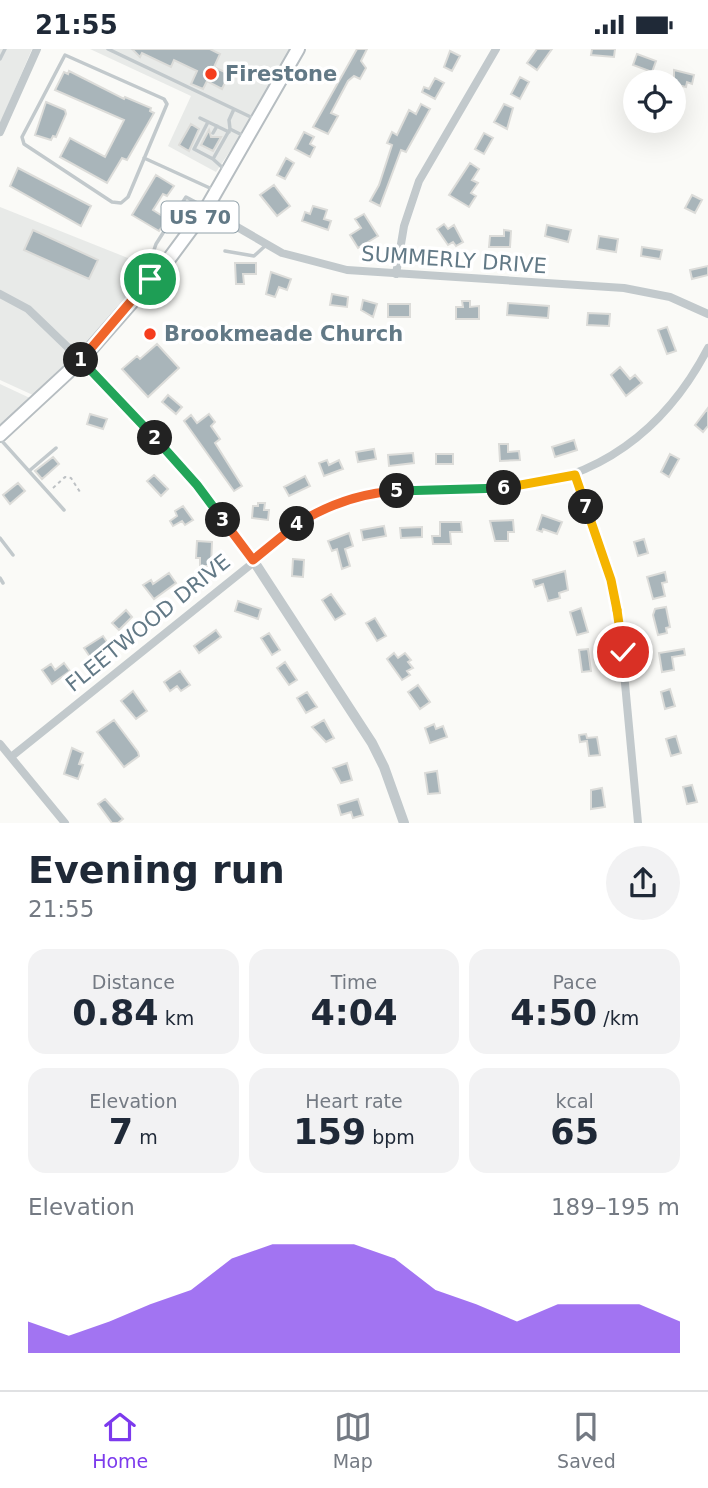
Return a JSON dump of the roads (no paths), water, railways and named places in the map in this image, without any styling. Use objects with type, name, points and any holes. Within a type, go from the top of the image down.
[{"type":"main road","name":"US 70","points":[[0,437],[81,360],[166,263],[206,209],[295,50]]},
{"type":"street","points":[[0,132],[37,49]]},
{"type":"street","points":[[397,274],[404,226],[419,181],[496,49]]},
{"type":"street","name":"SUMMERLY DRIVE","points":[[206,209],[282,253],[347,270],[624,288],[670,297],[708,314]]},
{"type":"street","points":[[0,294],[29,309],[81,360],[197,485],[253,560],[372,743],[392,786],[404,823]]},
{"type":"street","name":"FLEETWOOD DRIVE","points":[[11,757],[253,560],[315,513],[352,497],[384,491],[505,488],[575,475],[618,453],[654,426],[693,377],[708,348]]},
{"type":"street","points":[[575,475],[611,580],[619,619],[638,823]]},
{"type":"street","points":[[0,744],[65,823]]},
{"type":"lane","points":[[0,59],[5,49]]},
{"type":"lane","points":[[108,49],[257,120]]},
{"type":"lane","points":[[65,55],[164,99],[167,104],[144,158],[128,197],[121,203],[112,202],[24,144],[22,137],[61,57],[65,55]]},
{"type":"lane","points":[[213,159],[229,130],[229,120],[234,109]]},
{"type":"lane","points":[[201,118],[246,138]]},
{"type":"lane","points":[[208,122],[194,149],[228,171]]},
{"type":"lane","points":[[213,133],[217,126]]},
{"type":"lane","points":[[202,154],[206,147]]},
{"type":"lane","points":[[144,158],[216,191]]},
{"type":"lane","points":[[166,263],[153,253],[186,197],[206,209]]},
{"type":"lane","points":[[225,251],[254,256],[266,244]]},
{"type":"lane","points":[[0,437],[64,510]]},
{"type":"lane","points":[[29,471],[56,447]]},
{"type":"lane","points":[[0,538],[13,555]]},
{"type":"place","name":"Firestone","points":[[211,74]]},
{"type":"place","name":"Brookmeade Church","points":[[150,334]]}]
